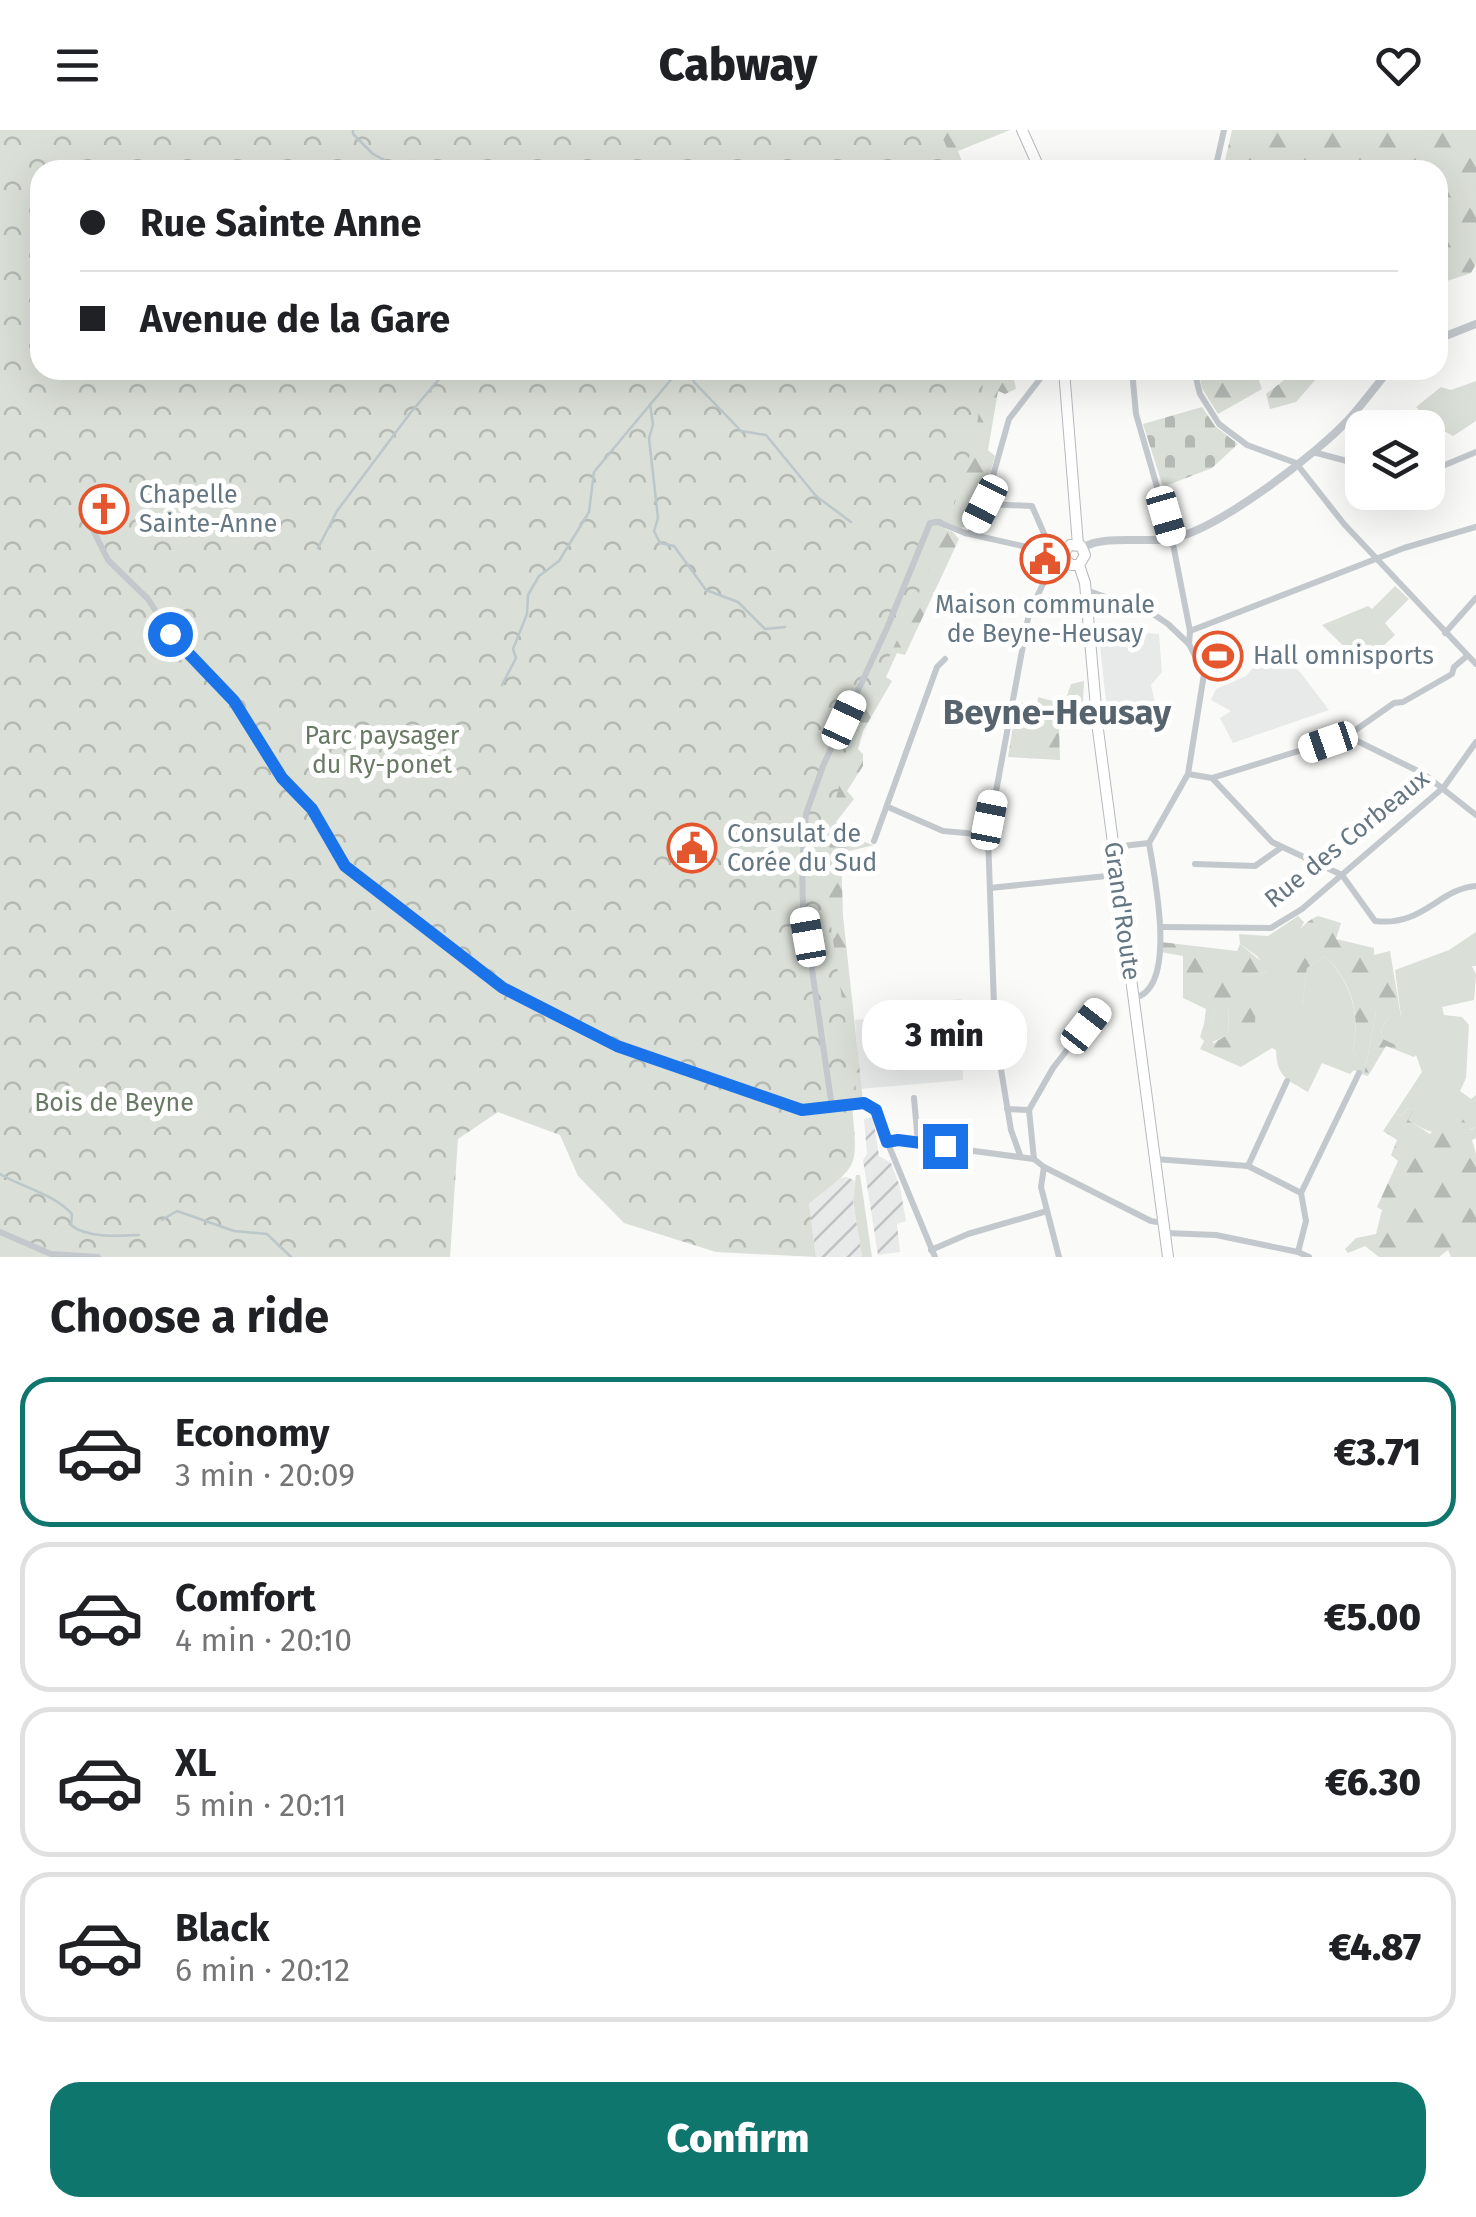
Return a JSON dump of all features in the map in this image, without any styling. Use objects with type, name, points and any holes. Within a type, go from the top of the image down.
[{"type":"main road","points":[[1022,130],[1036,160]]},
{"type":"main road","points":[[1065,380],[1076,547]]},
{"type":"main road","name":"Grand'Route","points":[[1076,547],[1071,565],[1080,565],[1085,590],[1168,1257]]},
{"type":"street","points":[[1217,160],[1224,130]]},
{"type":"street","points":[[1448,335],[1476,324]]},
{"type":"street","points":[[970,533],[985,504],[1009,420],[1039,380]]},
{"type":"street","points":[[1133,380],[1140,430],[1172,539],[1190,631],[1188,644]]},
{"type":"street","points":[[1196,380],[1200,394],[1219,424],[1247,445],[1296,463],[1376,560],[1476,664]]},
{"type":"street","points":[[832,1107],[803,908],[806,814],[926,529],[936,522],[1028,547],[1172,539],[1214,524],[1312,452],[1348,420],[1381,380]]},
{"type":"street","points":[[1312,452],[1345,461]]},
{"type":"street","points":[[1445,465],[1476,452]]},
{"type":"street","points":[[985,504],[1032,506],[1049,545]]},
{"type":"street","points":[[90,524],[108,560],[148,600],[184,651],[234,701],[282,778],[312,809],[345,866],[503,988],[617,1046],[802,1110],[872,1105],[933,1254],[968,1234],[1047,1211]]},
{"type":"street","points":[[1190,631],[1404,548],[1476,527]]},
{"type":"street","points":[[1020,1155],[1007,1109],[994,1023],[988,835],[1028,613],[1045,580],[1076,547]]},
{"type":"street","points":[[1085,590],[1153,614],[1188,644],[1205,680],[1188,774],[1149,843],[1162,927],[1154,982],[1142,997],[1134,998]]},
{"type":"street","points":[[1445,633],[1476,598]]},
{"type":"street","points":[[1188,774],[1212,778],[1347,736],[1394,703],[1403,702],[1452,674],[1467,656]]},
{"type":"street","points":[[874,840],[937,667],[945,658]]},
{"type":"street","points":[[1347,736],[1444,787],[1476,815]]},
{"type":"street","name":"Rue des Corbeaux","points":[[1162,927],[1271,928],[1302,909],[1444,787],[1476,742]]},
{"type":"street","points":[[1212,778],[1272,842],[1342,874],[1378,922],[1394,923],[1425,912],[1451,894],[1476,886]]},
{"type":"street","points":[[888,807],[943,831],[988,835]]},
{"type":"street","points":[[1114,847],[1149,843]]},
{"type":"street","points":[[1195,864],[1255,866],[1282,847]]},
{"type":"street","points":[[990,888],[1118,874]]},
{"type":"street","points":[[1034,1159],[1029,1110],[1052,1068],[1102,1005]]},
{"type":"street","points":[[1298,1252],[1306,1221],[1302,1193],[1359,1074]]},
{"type":"street","points":[[1248,1166],[1287,1081]]},
{"type":"street","points":[[914,1098],[918,1143]]},
{"type":"street","points":[[1007,1109],[1029,1110]]},
{"type":"street","points":[[1002,1154],[1014,1139]]},
{"type":"street","points":[[887,1142],[1020,1155],[1164,1228],[1216,1235],[1309,1257]]},
{"type":"street","points":[[1155,1160],[1248,1166],[1302,1193]]},
{"type":"street","points":[[1044,1167],[1041,1187],[1059,1257]]},
{"type":"street","points":[[0,1232],[51,1254],[98,1257]]},
{"type":"shaded area","points":[[1126,626],[1128,632],[1159,634],[1162,672],[1151,685],[1158,716],[1108,721],[1098,627]]},
{"type":"shaded area","points":[[1271,647],[1300,672],[1329,710],[1233,743],[1220,718],[1231,711],[1211,700],[1216,689],[1246,676]]},
{"type":"shaded area","points":[[961,999],[963,1080],[860,1089],[855,1020],[900,1016],[900,1005]]},
{"type":"shaded area","points":[[873,1117],[879,1156],[891,1163],[906,1221],[897,1224],[900,1252],[878,1255],[863,1160],[867,1154],[864,1119]]},
{"type":"shaded area","points":[[840,1178],[855,1181],[853,1200],[862,1257],[816,1257],[809,1204]]},
{"type":"green space","name":"Parc paysager du Ry-ponet","points":[[0,130],[939,130],[952,160],[30,160],[30,380],[984,380],[975,438],[952,512],[849,744],[830,824],[827,900],[858,1104],[852,1105],[855,1143],[851,1164],[809,1204],[816,1257],[716,1252],[624,1223],[578,1176],[560,1135],[498,1112],[458,1139],[450,1257],[0,1257]]},
{"type":"green space","points":[[926,130],[1010,130],[958,151],[961,160],[932,160]]},
{"type":"green space","points":[[1232,130],[1476,130],[1476,264],[1471,273],[1448,281],[1448,160],[1225,160]]},
{"type":"green space","points":[[971,380],[1014,380],[1016,389],[1005,394],[998,391],[988,450],[995,456],[983,500],[969,526],[960,528],[942,521]]},
{"type":"green space","points":[[1200,380],[1259,380],[1262,389],[1218,414]]},
{"type":"green space","points":[[1284,380],[1315,380],[1296,402],[1270,409],[1266,394]]},
{"type":"green space","points":[[1476,381],[1476,421],[1453,436],[1445,432],[1445,410],[1416,407],[1441,387],[1451,390]]},
{"type":"green space","points":[[1202,407],[1215,426],[1238,444],[1212,468],[1163,487],[1143,424]]},
{"type":"green space","points":[[936,525],[959,539],[905,655],[897,653],[886,677],[892,681],[863,731],[858,749],[863,754],[863,766],[847,791],[854,799],[836,822],[855,839],[874,845],[841,853],[843,916],[863,1101],[844,1103],[819,820],[821,804]]},
{"type":"green space","points":[[1395,586],[1409,599],[1385,623],[1395,635],[1363,665],[1322,625],[1368,606],[1372,609]]},
{"type":"green space","points":[[1084,681],[1082,720],[1059,728],[1060,760],[1008,757],[1017,702],[1037,705],[1038,697],[1064,704],[1071,684]]},
{"type":"green space","points":[[1298,916],[1304,922],[1291,948],[1302,1006],[1307,968],[1325,956],[1342,977],[1352,1000],[1353,1051],[1358,1058],[1372,1007],[1376,1012],[1364,1075],[1322,1063],[1308,1092],[1284,1076],[1272,1048],[1241,1067],[1200,1049],[1204,1024],[1211,1024],[1217,1000],[1228,1005],[1229,1035],[1212,1042],[1242,1060],[1246,976],[1268,971],[1257,956],[1240,944],[1239,934],[1268,936]]},
{"type":"green space","points":[[1318,916],[1341,923],[1336,939],[1374,948],[1374,955],[1390,951],[1401,1017],[1386,1020],[1381,1031],[1383,1039],[1414,1057],[1386,1046],[1368,1076],[1364,1075],[1376,1012],[1372,1008],[1359,1059],[1353,1051],[1356,1024],[1352,1000],[1342,977],[1325,956],[1307,968],[1302,1006],[1288,1008],[1286,982],[1292,943],[1306,923]]},
{"type":"green space","points":[[1476,932],[1474,1000],[1442,1007],[1444,1015],[1462,1017],[1469,1025],[1466,1078],[1460,1091],[1471,1099],[1476,1095],[1476,1127],[1440,1134],[1408,1120],[1412,1111],[1408,1108],[1402,1116],[1395,1113],[1422,1072],[1416,1055],[1383,1040],[1381,1031],[1386,1020],[1401,1016],[1395,970],[1449,950]]},
{"type":"green space","points":[[1161,942],[1237,951],[1240,944],[1268,967],[1268,971],[1246,976],[1255,1018],[1252,1038],[1242,1060],[1207,1047],[1229,1034],[1228,1005],[1217,1001],[1211,1024],[1204,1024],[1206,1009],[1183,998],[1183,956],[1160,952]]},
{"type":"green space","points":[[1408,1108],[1413,1111],[1408,1120],[1430,1134],[1451,1110],[1461,1116],[1470,1130],[1476,1127],[1476,1138],[1472,1140],[1476,1154],[1476,1257],[1451,1257],[1448,1250],[1439,1257],[1379,1257],[1365,1246],[1348,1253],[1345,1249],[1356,1238],[1376,1234],[1382,1210],[1377,1207],[1398,1161],[1391,1155],[1397,1140],[1383,1131],[1395,1113],[1402,1116]]},
{"type":"green space","points":[[856,1175],[860,1175],[872,1257],[862,1257],[853,1200]]},
{"type":"waterway","points":[[353,130],[373,154],[384,160]]},
{"type":"waterway","points":[[318,548],[337,511],[438,380]]},
{"type":"waterway","points":[[502,685],[516,658],[513,649],[527,614],[528,595],[539,576],[559,561],[589,512],[594,472],[671,380]]},
{"type":"waterway","points":[[693,380],[741,431],[766,435],[816,496],[851,522]]},
{"type":"waterway","points":[[650,404],[653,425],[649,438],[658,518],[654,531],[660,543],[674,546],[706,590],[738,602],[765,629],[785,627]]},
{"type":"waterway","points":[[0,1174],[65,1207],[72,1214],[71,1225],[77,1229],[103,1235],[139,1235]]},
{"type":"waterway","points":[[162,1220],[177,1211],[234,1231],[267,1234],[291,1257]]},
{"type":"place","name":"Chapelle Sainte-Anne","points":[[104,509]]},
{"type":"place","name":"Maison communale de Beyne-Heusay","points":[[1045,559]]},
{"type":"place","name":"Hall omnisports","points":[[1218,656]]},
{"type":"place","name":"Consulat de Corée du Sud","points":[[692,848]]},
{"type":"district","name":"Beyne-Heusay","points":[[1057,712]]},
{"type":"route","points":[[170,634],[250,722],[282,778],[312,809],[345,866],[503,988],[617,1046],[802,1110],[872,1105],[887,1142],[945,1146]]},
{"type":"park label","name":"Bois de Beyne","points":[[114,1103]]}]
